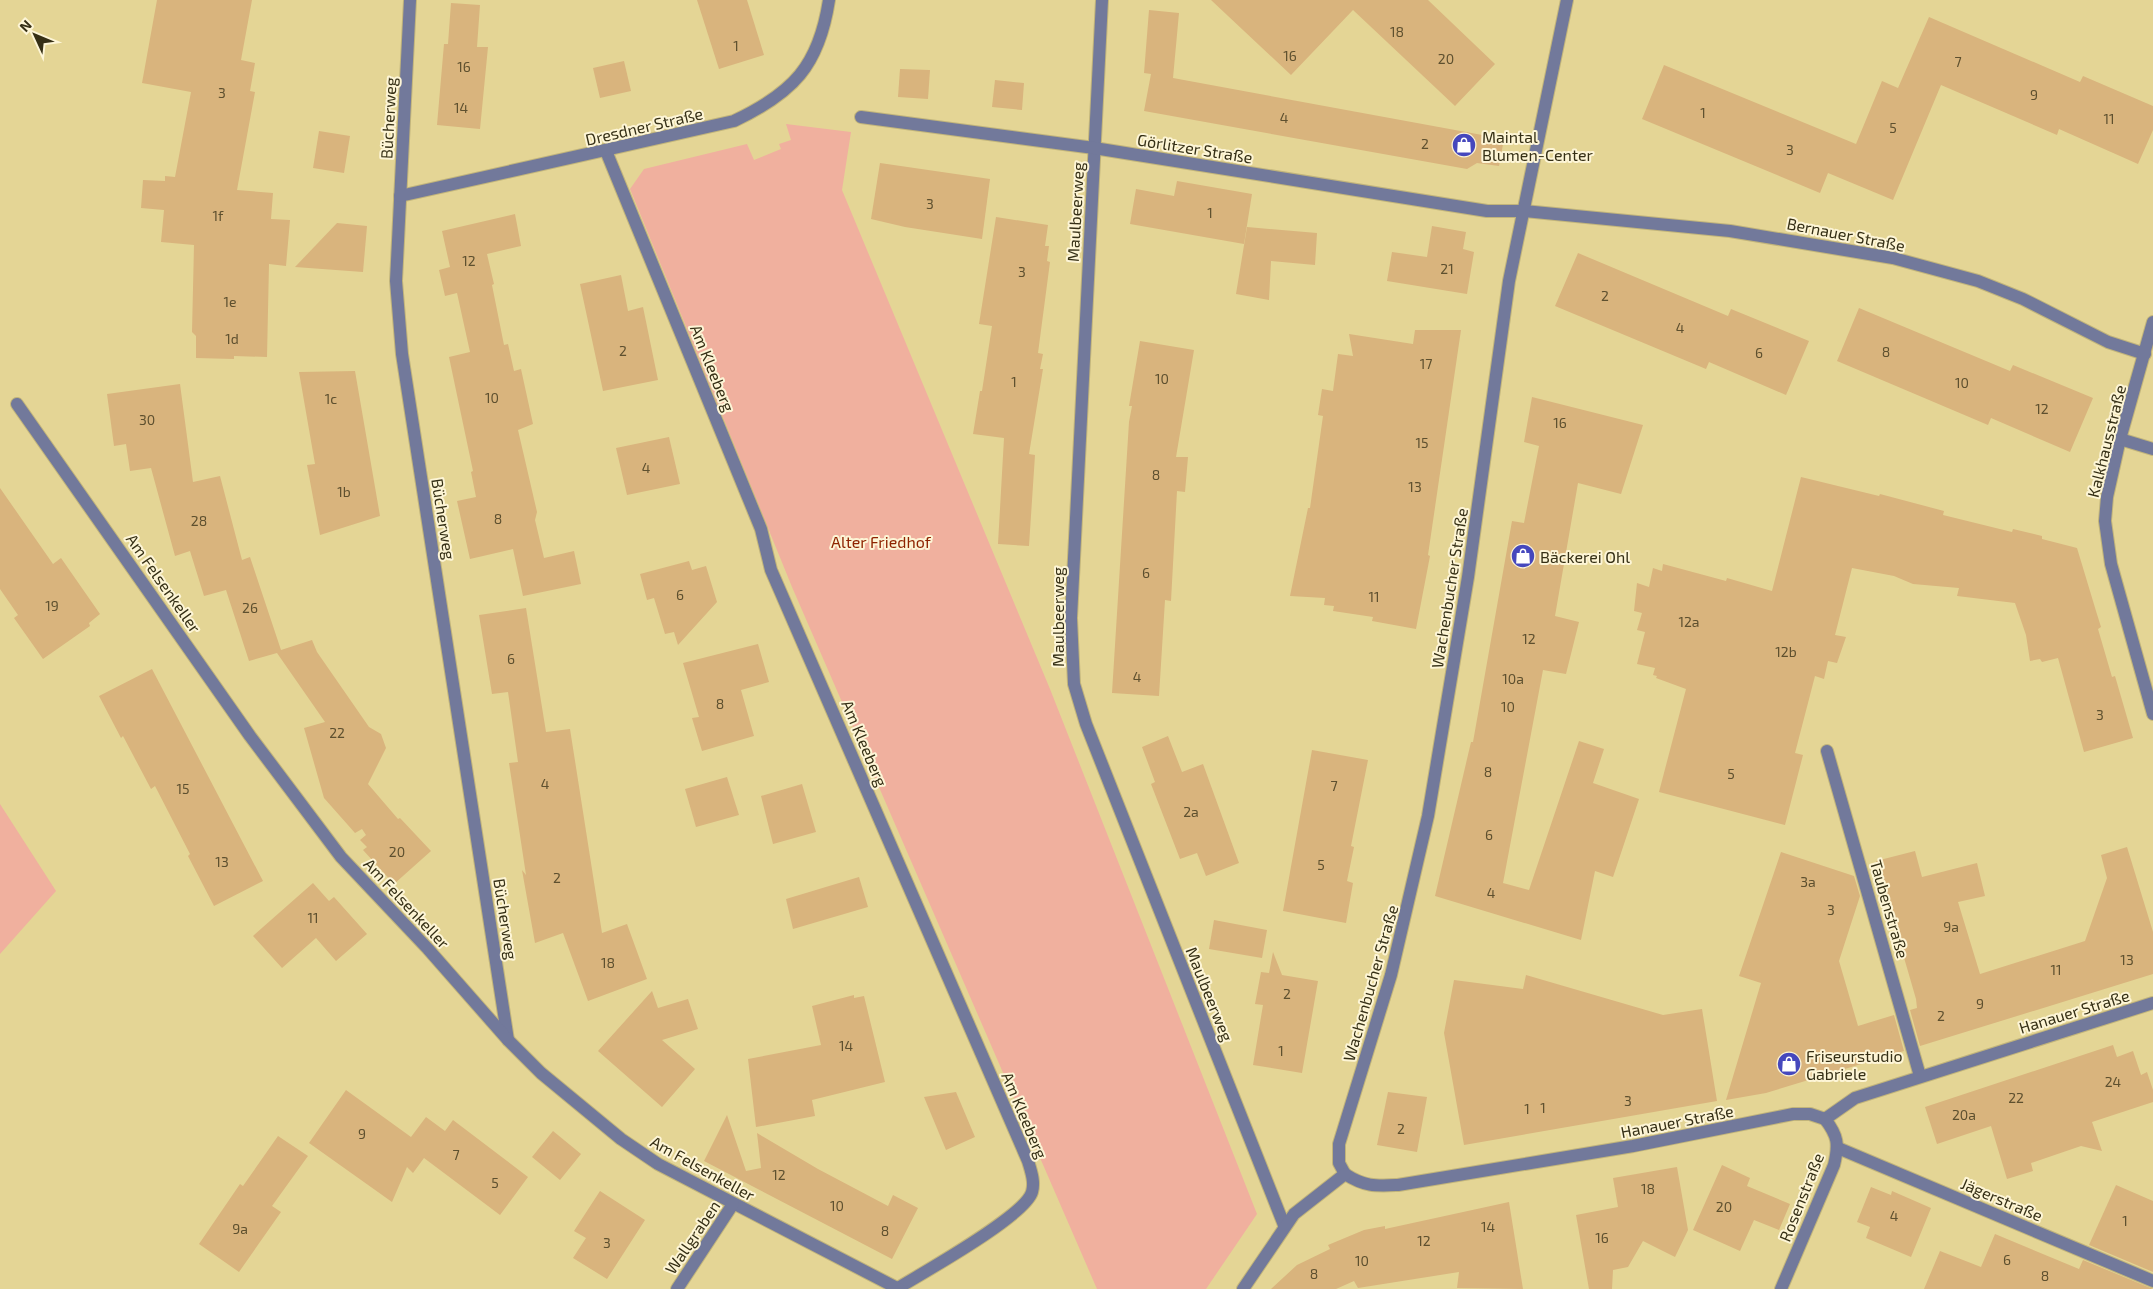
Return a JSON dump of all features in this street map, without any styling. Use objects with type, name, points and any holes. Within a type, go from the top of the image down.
[{"type":"street","name":"Bücherweg","points":[[410,0],[396,280],[402,354],[508,1040]]},
{"type":"street","name":"Dresdner Straße","points":[[400,196],[734,121],[759,109],[789,88],[801,74],[814,54],[825,27],[829,0]]},
{"type":"street","name":"Maulbeerweg","points":[[1102,0],[1071,618],[1074,684],[1086,724],[1284,1226]]},
{"type":"street","name":"Wachenbucher Straße","points":[[1345,1174],[1339,1163],[1339,1144],[1391,975],[1428,816],[1468,577],[1509,281],[1568,0]]},
{"type":"street","name":"Görlitzer Straße","points":[[861,117],[1094,148],[1487,211],[1524,211]]},
{"type":"street","name":"Am Kleeberg","points":[[606,151],[761,529],[771,570],[1028,1161],[1032,1177],[1032,1192],[1024,1204],[1008,1219],[899,1289]]},
{"type":"street","name":"Bernauer Straße","points":[[1524,211],[1730,231],[1893,258],[1978,281],[2024,299],[2108,342],[2145,354]]},
{"type":"street","name":"Kalkhausstraße","points":[[2153,322],[2120,440],[2107,497],[2105,521],[2107,546],[2153,714]]},
{"type":"street","name":"Am Felsenkeller","points":[[17,404],[250,736],[335,849],[508,1040],[541,1073],[621,1139],[658,1164],[899,1289]]},
{"type":"street","points":[[2120,440],[2153,449]]},
{"type":"street","name":"Taubenstraße","points":[[1827,751],[1920,1076]]},
{"type":"street","name":"Hanauer Straße","points":[[1345,1174],[1357,1182],[1372,1186],[1398,1185],[1633,1146],[1793,1114],[1810,1114],[1825,1119],[1855,1098],[2153,1003]]},
{"type":"street","name":"Rosenstraße","points":[[1781,1289],[1834,1165],[1838,1148],[1837,1139],[1825,1119]]},
{"type":"street","name":"Jägerstraße","points":[[1838,1148],[2153,1281]]},
{"type":"street","points":[[1243,1289],[1284,1226],[1294,1214],[1345,1174]]},
{"type":"street","name":"Wallgraben","points":[[677,1289],[734,1204]]},
{"type":"green space","name":"Alter Friedhof","points":[[786,124],[851,132],[842,190],[1050,689],[1257,1214],[1206,1289],[1097,1289],[792,587],[630,189],[644,169],[747,144],[754,160],[781,149],[779,144],[791,140]]},
{"type":"green space","points":[[0,804],[56,891],[0,954]]},
{"type":"building","points":[[157,0],[252,0],[241,60],[255,63],[250,91],[255,92],[237,190],[273,193],[271,219],[290,220],[286,266],[269,264],[267,357],[234,356],[234,359],[196,358],[196,336],[192,332],[194,245],[161,242],[164,210],[141,208],[143,180],[165,181],[165,176],[175,177],[191,92],[142,83]]},
{"type":"building","points":[[697,0],[747,0],[764,55],[719,69]]},
{"type":"building","points":[[1211,0],[1428,0],[1495,64],[1455,106],[1353,10],[1291,75]]},
{"type":"building","points":[[451,3],[480,5],[477,47],[488,47],[480,129],[437,125],[444,44],[448,44]]},
{"type":"building","points":[[1149,10],[1179,13],[1173,78],[1504,139],[1499,166],[1477,163],[1467,169],[1144,111],[1151,74],[1144,73]]},
{"type":"building","points":[[1929,17],[2080,82],[2083,76],[2153,106],[2153,130],[2138,164],[2059,129],[2057,135],[1941,85],[1893,200],[1828,173],[1820,193],[1642,119],[1664,65],[1856,144],[1882,81],[1898,88]]},
{"type":"building","points":[[624,61],[631,91],[600,98],[593,68]]},
{"type":"building","points":[[900,69],[930,70],[928,99],[898,97]]},
{"type":"building","points":[[995,80],[1024,83],[1022,110],[992,107]]},
{"type":"building","points":[[319,131],[350,136],[344,173],[313,168]]},
{"type":"building","points":[[880,163],[990,179],[982,239],[905,227],[871,219]]},
{"type":"building","points":[[1177,181],[1252,194],[1244,244],[1130,224],[1136,189],[1174,196]]},
{"type":"building","points":[[515,214],[521,246],[487,254],[494,284],[492,285],[504,345],[508,344],[514,371],[521,369],[533,424],[518,430],[537,512],[535,520],[544,558],[574,551],[581,584],[523,596],[513,549],[470,559],[457,501],[476,497],[471,472],[473,471],[449,357],[470,352],[457,293],[445,296],[439,270],[450,267],[442,231]]},
{"type":"building","points":[[996,217],[1048,225],[1045,246],[1049,246],[1047,261],[1050,262],[1038,353],[1043,354],[1040,369],[1043,369],[1029,454],[1035,455],[1029,546],[998,544],[1004,438],[973,434],[992,326],[979,324]]},
{"type":"building","points":[[337,223],[367,226],[363,272],[295,267]]},
{"type":"building","points":[[1432,226],[1466,232],[1463,249],[1474,252],[1467,294],[1387,281],[1392,252],[1427,257]]},
{"type":"building","points":[[1247,227],[1317,233],[1315,265],[1271,261],[1269,300],[1236,294]]},
{"type":"building","points":[[1578,253],[1728,316],[1731,309],[1809,341],[1786,395],[1709,362],[1706,369],[1555,306]]},
{"type":"building","points":[[621,275],[628,311],[643,307],[658,380],[603,391],[580,284]]},
{"type":"building","points":[[1859,308],[2010,371],[2013,365],[2093,398],[2070,452],[1991,418],[1988,425],[1837,361]]},
{"type":"building","points":[[1415,330],[1461,330],[1428,555],[1430,556],[1416,629],[1372,621],[1373,617],[1333,611],[1334,606],[1324,605],[1325,598],[1290,596],[1308,508],[1310,508],[1323,416],[1318,415],[1322,389],[1333,391],[1338,354],[1353,356],[1349,334],[1413,344]]},
{"type":"building","points":[[1140,341],[1194,350],[1176,457],[1188,457],[1185,492],[1177,491],[1171,601],[1165,600],[1159,696],[1112,693],[1129,422],[1132,406],[1129,406]]},
{"type":"building","points":[[355,371],[380,516],[320,535],[307,465],[315,464],[299,372]]},
{"type":"building","points":[[180,384],[193,482],[220,476],[242,560],[250,557],[281,650],[312,640],[317,652],[369,727],[381,734],[386,748],[368,784],[398,819],[400,818],[431,851],[394,884],[363,850],[367,847],[360,840],[366,835],[362,829],[355,833],[324,798],[304,728],[325,722],[277,653],[249,661],[226,590],[204,596],[190,551],[175,556],[151,468],[130,471],[126,444],[114,446],[107,394]]},
{"type":"building","points":[[1532,397],[1643,425],[1621,494],[1578,483],[1555,616],[1579,622],[1566,674],[1543,670],[1503,883],[1529,890],[1579,741],[1604,749],[1593,783],[1639,799],[1613,877],[1595,871],[1581,940],[1435,896],[1471,742],[1473,742],[1512,521],[1524,523],[1539,446],[1524,442]]},
{"type":"building","points":[[669,437],[680,484],[627,495],[616,448]]},
{"type":"building","points":[[1801,477],[1879,496],[1880,494],[1944,511],[1943,515],[2012,532],[2013,529],[2042,536],[2042,539],[2077,548],[2101,627],[2098,629],[2112,677],[2115,676],[2133,738],[2084,752],[2058,658],[2042,662],[2040,659],[2030,661],[2026,635],[2015,603],[1957,596],[1959,588],[1913,584],[1894,576],[1852,568],[1835,635],[1846,637],[1837,663],[1828,661],[1824,679],[1815,676],[1795,753],[1803,755],[1785,825],[1659,792],[1686,689],[1656,678],[1657,676],[1653,675],[1655,668],[1637,664],[1645,632],[1637,630],[1642,613],[1634,611],[1637,583],[1649,587],[1653,568],[1662,571],[1663,564],[1726,581],[1727,578],[1772,591]]},
{"type":"building","points":[[0,488],[53,564],[61,558],[100,614],[89,623],[90,626],[43,659],[14,618],[18,615],[0,589]]},
{"type":"building","points":[[689,561],[692,570],[706,566],[717,602],[678,645],[674,632],[665,634],[654,598],[647,600],[640,574]]},
{"type":"building","points":[[526,608],[546,732],[570,729],[602,933],[627,924],[647,979],[588,1001],[563,933],[535,943],[522,870],[526,875],[509,763],[518,762],[508,692],[492,694],[479,615]]},
{"type":"building","points":[[758,644],[769,682],[741,690],[754,736],[702,751],[692,718],[699,717],[683,663]]},
{"type":"building","points":[[152,669],[263,881],[214,906],[155,786],[151,789],[99,696]]},
{"type":"building","points":[[1168,736],[1182,772],[1203,764],[1239,863],[1206,876],[1197,853],[1180,859],[1151,784],[1155,782],[1142,747]]},
{"type":"building","points":[[1312,750],[1368,760],[1351,846],[1354,847],[1347,881],[1353,883],[1346,923],[1283,911]]},
{"type":"building","points":[[727,777],[739,815],[696,827],[685,789]]},
{"type":"building","points":[[802,784],[816,832],[773,844],[761,796]]},
{"type":"building","points":[[2127,847],[2153,932],[2153,974],[1920,1046],[1910,1010],[1917,1008],[1916,999],[1876,861],[1915,851],[1922,877],[1977,863],[1985,896],[1958,902],[1980,974],[2085,941],[2107,878],[2101,855]]},
{"type":"building","points":[[1781,852],[1854,876],[1860,896],[1839,961],[1858,1026],[1894,1015],[1904,1051],[1766,1093],[1726,1100],[1761,983],[1739,976]]},
{"type":"building","points":[[859,877],[868,907],[793,929],[786,899]]},
{"type":"building","points":[[313,883],[329,901],[334,897],[367,934],[336,961],[316,938],[282,968],[253,936]]},
{"type":"building","points":[[1214,920],[1267,930],[1262,958],[1209,949]]},
{"type":"building","points":[[1273,952],[1282,975],[1318,981],[1302,1073],[1253,1065],[1263,1005],[1255,1004],[1261,972],[1269,973]]},
{"type":"building","points":[[1526,975],[1663,1015],[1702,1009],[1717,1101],[1464,1145],[1444,1033],[1454,980],[1523,989]]},
{"type":"building","points":[[652,991],[658,1008],[688,999],[698,1029],[662,1040],[695,1069],[662,1107],[598,1051]]},
{"type":"building","points":[[854,995],[854,998],[864,996],[885,1082],[812,1100],[815,1116],[756,1127],[748,1059],[821,1045],[812,1006]]},
{"type":"building","points":[[2113,1045],[2117,1057],[2133,1051],[2141,1075],[2147,1072],[2153,1090],[2153,1102],[2092,1122],[2102,1151],[2081,1146],[2031,1163],[2033,1171],[2007,1179],[1991,1126],[1937,1144],[1925,1107]]},
{"type":"building","points":[[346,1090],[411,1137],[426,1117],[445,1131],[453,1120],[528,1177],[500,1215],[424,1158],[413,1173],[407,1167],[392,1202],[309,1143]]},
{"type":"building","points":[[956,1092],[975,1137],[946,1150],[924,1097]]},
{"type":"building","points":[[1388,1092],[1427,1097],[1417,1152],[1377,1145]]},
{"type":"building","points":[[727,1115],[746,1171],[761,1168],[757,1133],[818,1169],[888,1206],[893,1195],[918,1208],[892,1259],[704,1161]]},
{"type":"building","points":[[553,1131],[581,1154],[560,1180],[532,1157]]},
{"type":"building","points":[[278,1136],[308,1156],[272,1206],[281,1212],[239,1272],[199,1244],[240,1184],[243,1186]]},
{"type":"building","points":[[1722,1165],[1750,1178],[1747,1186],[1790,1204],[1779,1230],[1754,1220],[1740,1251],[1693,1230]]},
{"type":"building","points":[[1677,1167],[1688,1230],[1675,1257],[1643,1241],[1628,1267],[1613,1270],[1612,1289],[1589,1289],[1576,1215],[1618,1207],[1613,1178]]},
{"type":"building","points":[[2116,1185],[2153,1201],[2153,1272],[2089,1245]]},
{"type":"building","points":[[1871,1187],[1891,1195],[1892,1191],[1931,1208],[1911,1257],[1866,1238],[1870,1227],[1857,1222]]},
{"type":"building","points":[[600,1191],[645,1220],[607,1279],[573,1258],[586,1238],[574,1231]]},
{"type":"building","points":[[1509,1202],[1523,1289],[1457,1288],[1459,1272],[1358,1288],[1354,1281],[1336,1289],[1271,1289],[1297,1265],[1330,1249],[1328,1245],[1364,1230],[1385,1226],[1385,1229]]},
{"type":"building","points":[[1995,1234],[2079,1269],[2083,1260],[2153,1289],[1924,1289],[1940,1251],[1981,1267]]},
{"type":"place","name":"Maintal Blumen-Center","points":[[1464,145]]},
{"type":"place","name":"Bäckerei Ohl","points":[[1523,556]]},
{"type":"place","name":"Friseurstudio Gabriele","points":[[1789,1064]]}]
